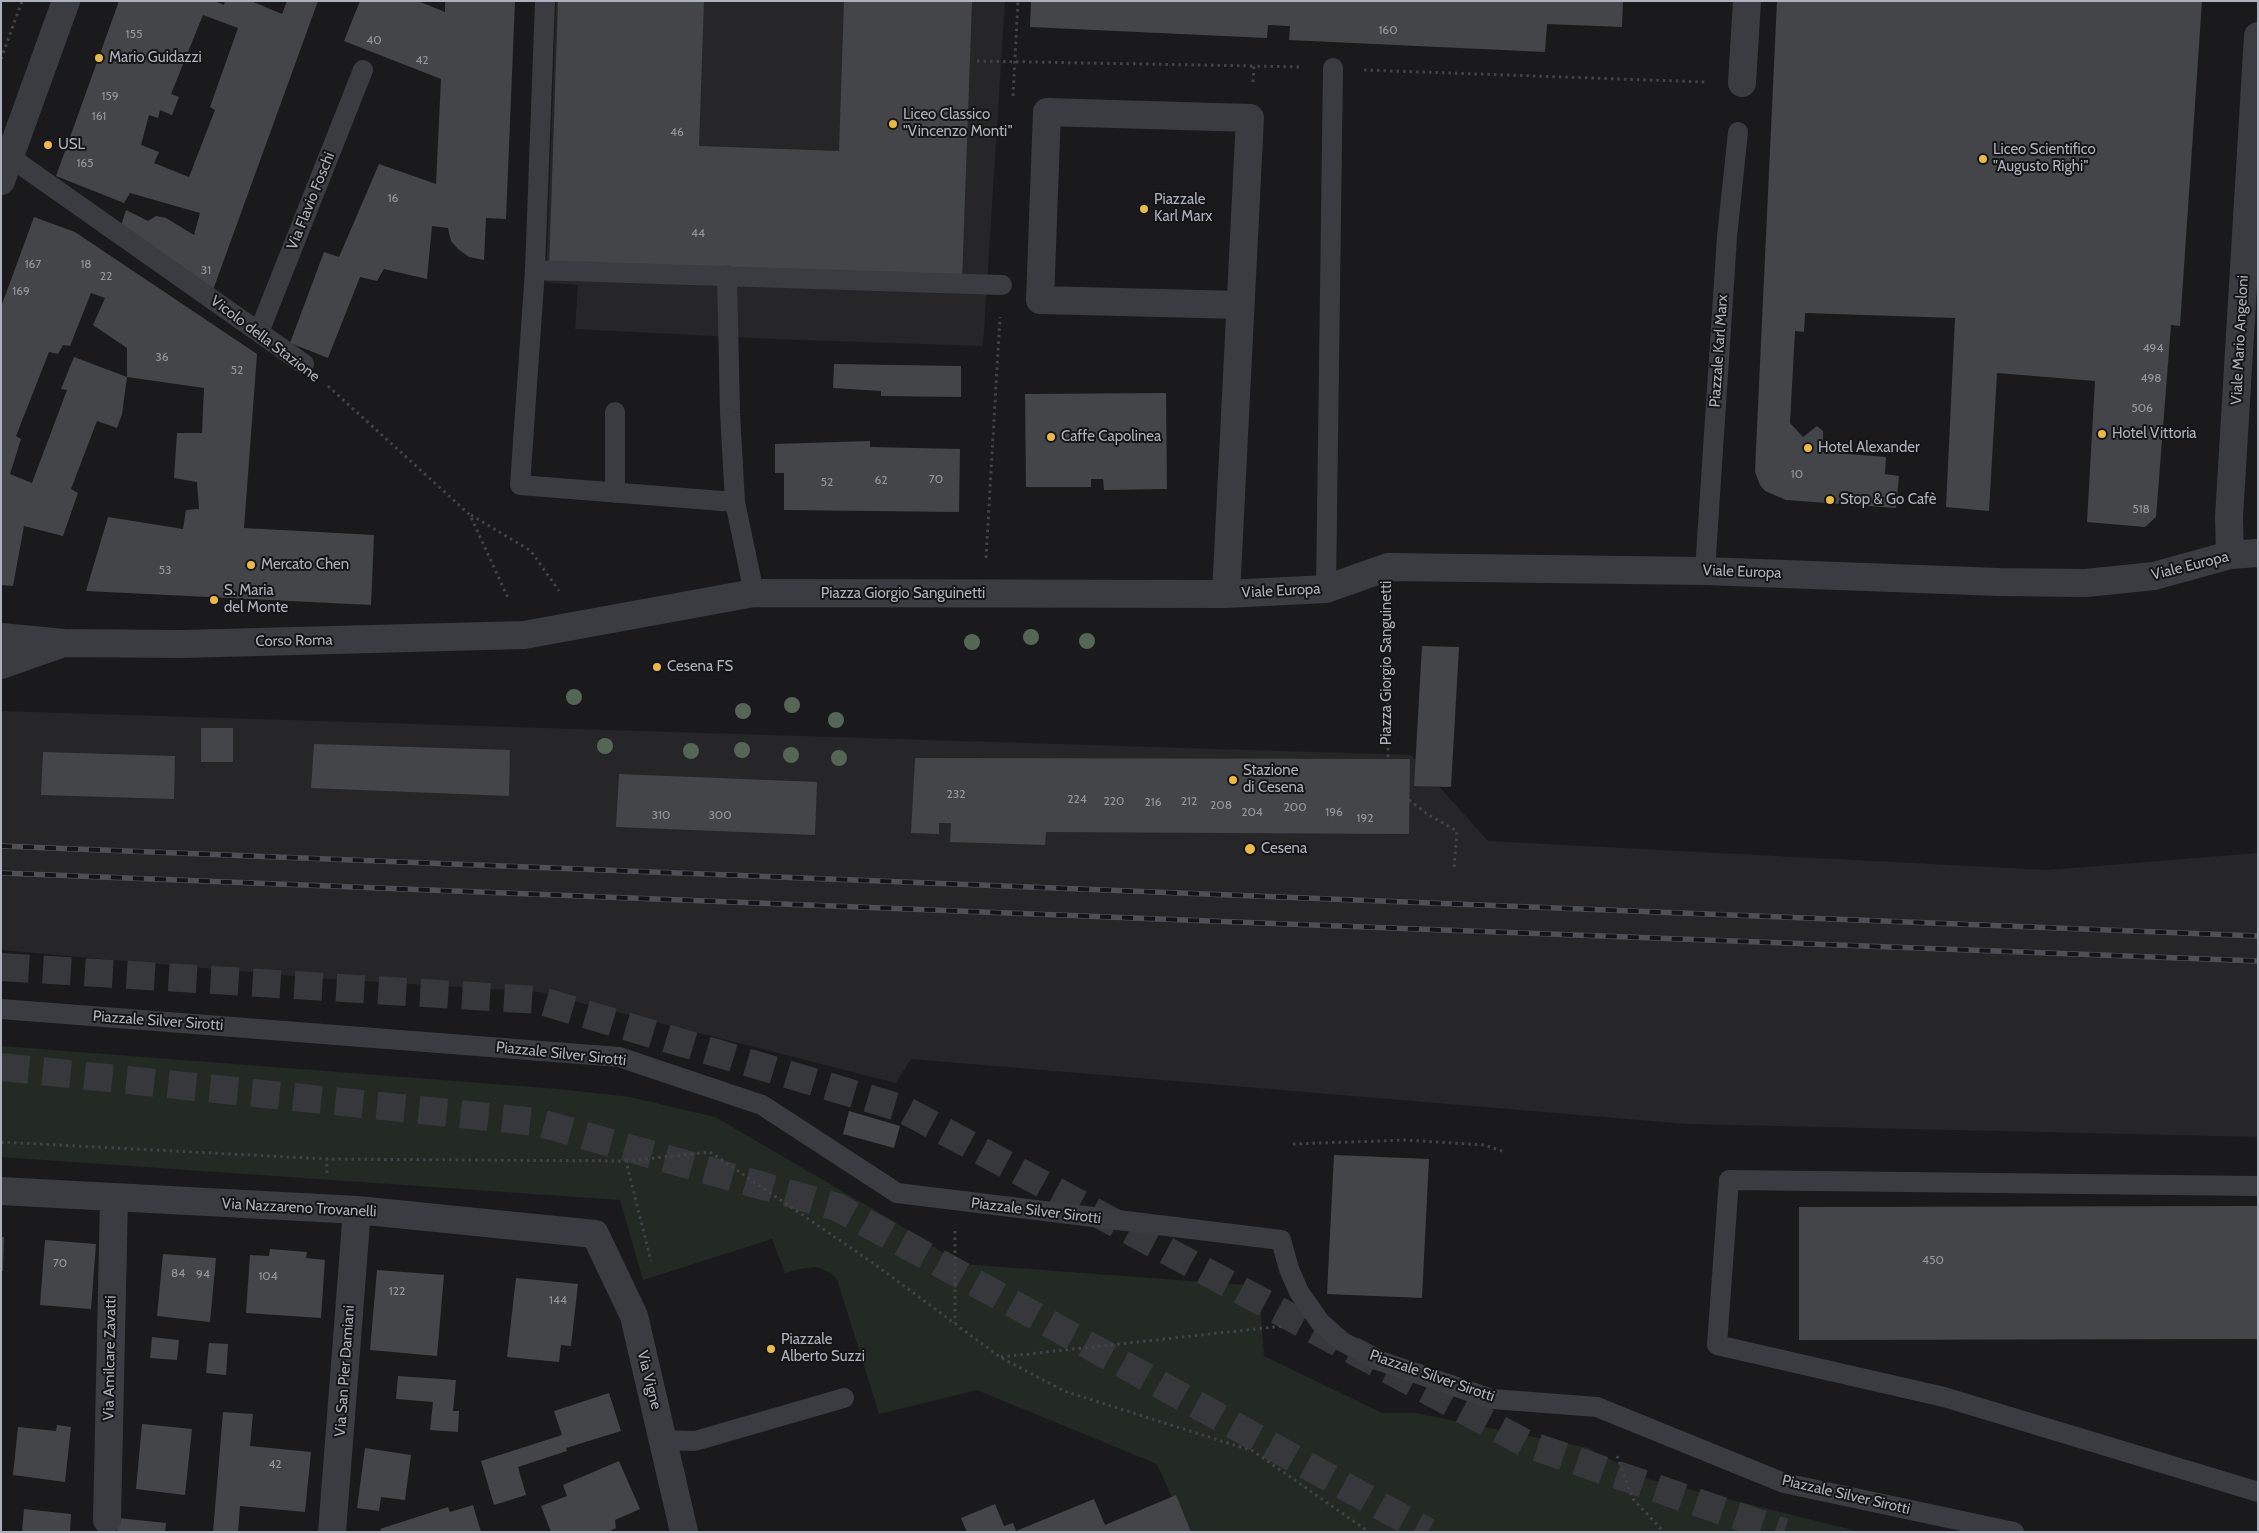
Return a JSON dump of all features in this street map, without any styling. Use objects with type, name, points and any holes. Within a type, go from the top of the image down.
[{"type":"street","points":[[6,169],[66,1]]},
{"type":"street","points":[[1742,83],[1747,1]]},
{"type":"street","name":"Viale Mario Angeloni","points":[[2230,555],[2230,507],[2258,36]]},
{"type":"street","points":[[1226,594],[1250,118],[1048,112],[1040,300],[1240,305]]},
{"type":"street","name":"Viale Europa","points":[[1226,594],[1326,589],[1388,567],[1705,571],[2000,582],[2086,583],[2154,576],[2230,555],[2258,553]]},
{"type":"street","name":"Piazza Giorgio Sanguinetti","points":[[524,635],[754,593],[1226,594]]},
{"type":"street","name":"Corso Roma","points":[[1,636],[64,643],[182,644],[524,635]]},
{"type":"street","name":"Corso Roma","points":[[1,666],[64,643]]},
{"type":"street","name":"Via Nazzareno Trovanelli","points":[[1,1191],[357,1210],[595,1234]]},
{"type":"street","name":"Via Amilcare Zavatti","points":[[107,1520],[114,1197]]},
{"type":"street","name":"Via San Pier Damiani","points":[[332,1532],[357,1210]]},
{"type":"street","name":"Via Vigne","points":[[595,1234],[634,1316],[684,1532]]},
{"type":"lane","points":[[546,1],[535,270],[520,485],[735,502]]},
{"type":"lane","points":[[1326,589],[1333,68]]},
{"type":"lane","name":"Via Flavio Foschi","points":[[259,332],[363,70]]},
{"type":"lane","name":"Piazzale Karl Marx","points":[[1705,571],[1727,237],[1738,132]]},
{"type":"lane","name":"Vicolo della Stazione","points":[[6,169],[259,332],[304,364]]},
{"type":"lane","points":[[535,270],[727,275],[1002,286]]},
{"type":"lane","points":[[727,275],[730,413],[735,502],[754,593]]},
{"type":"lane","points":[[615,412],[615,493]]},
{"type":"lane","name":"Piazzale Silver Sirotti","points":[[1,1009],[619,1057],[762,1105],[897,1193],[1281,1240],[1289,1269],[1299,1292],[1320,1322],[1341,1340],[1377,1360],[1492,1399],[1597,1407],[1784,1483],[2014,1532]]},
{"type":"lane","points":[[2258,1186],[1729,1180],[1717,1345],[1944,1397],[2258,1492]]},
{"type":"lane","points":[[664,1440],[695,1441],[844,1398]]},
{"type":"path","points":[[1,59],[22,1]]},
{"type":"path","points":[[977,61],[1333,68],[1742,83]]},
{"type":"path","points":[[1250,118],[1254,66]]},
{"type":"path","points":[[983,594],[999,334]]},
{"type":"path","name":"Vicolo della Stazione","points":[[304,364],[470,515],[524,635]]},
{"type":"path","points":[[470,515],[531,551],[582,625]]},
{"type":"path","name":"Piazza Giorgio Sanguinetti","points":[[1388,567],[1388,759]]},
{"type":"path","points":[[1409,800],[1427,814],[1457,831],[1454,868]]},
{"type":"path","points":[[1293,1144],[1406,1140],[1484,1145],[1505,1152]]},
{"type":"path","points":[[626,1161],[710,1152],[873,1263],[1000,1357],[1064,1391],[1254,1451],[1369,1532]]},
{"type":"path","points":[[954,1201],[955,1323]]},
{"type":"path","points":[[1000,1357],[1320,1322]]},
{"type":"path","points":[[1616,1456],[1633,1499],[1664,1532]]},
{"type":"shaded area","points":[[556,1],[1005,1],[983,346],[771,339],[575,329],[578,285],[546,282]]},
{"type":"shaded area","points":[[1,711],[1411,755],[1488,841],[2047,870],[2258,853],[2258,1137],[1687,1124],[911,1059],[896,1083],[538,992],[316,978],[1,950]]},
{"type":"shaded area","points":[[1,1046],[559,1089],[630,1097],[715,1117],[890,1219],[961,1264],[1259,1286],[1264,1356],[1382,1413],[1416,1413],[1588,1448],[1648,1479],[1861,1532],[1188,1532],[1157,1464],[977,1390],[879,1414],[837,1279],[827,1271],[816,1267],[785,1273],[772,1239],[643,1280],[620,1200],[1,1157]]},
{"type":"building","points":[[119,1],[214,1],[224,5],[225,1],[251,1],[282,14],[287,1],[318,1],[213,290],[121,226],[126,210],[148,221],[156,216],[166,218],[194,235],[200,213],[130,193],[124,203],[56,176]],"holes":[[[203,15],[238,28],[210,107],[215,110],[189,177],[154,163],[159,152],[141,145],[149,115],[158,118],[160,110],[172,115],[179,97],[171,94]]]},
{"type":"building","points":[[360,1],[418,1],[445,12],[445,1],[515,1],[506,219],[486,218],[484,260],[469,257],[458,249],[451,241],[448,228],[432,226],[427,279],[384,269],[377,281],[360,277],[328,358],[290,343],[324,252],[339,257],[379,164],[436,184],[441,79],[344,41]]},
{"type":"building","points":[[558,1],[704,1],[699,146],[839,151],[844,1],[972,1],[962,282],[549,269]]},
{"type":"building","points":[[1031,1],[1623,1],[1622,27],[1547,24],[1545,52],[1289,40],[1290,26],[1268,25],[1267,38],[1030,27]]},
{"type":"building","name":"Liceo Scientifico \"Augusto Righi\"","points":[[1777,1],[2202,1],[2180,326],[2171,325],[2156,517],[2145,527],[2087,522],[2095,381],[1997,373],[1989,511],[1946,507],[1955,318],[1805,313],[1804,332],[1795,331],[1790,423],[1803,437],[1817,426],[1823,431],[1823,452],[1886,457],[1885,474],[1899,476],[1896,508],[1786,500],[1765,491],[1760,485],[1755,472]]},
{"type":"building","points":[[34,217],[75,232],[257,354],[244,528],[374,535],[371,605],[86,591],[108,517],[183,529],[186,510],[199,509],[197,482],[174,478],[177,433],[202,433],[204,388],[127,377],[122,414],[117,428],[97,421],[71,489],[78,493],[63,536],[24,526],[13,586],[1,585],[1,307]],"holes":[[[91,293],[105,298],[93,325],[127,348],[127,377],[74,357],[61,389],[67,390],[32,483],[10,474],[21,439],[16,436],[49,352],[58,354],[63,345],[70,346]]]},
{"type":"building","points":[[834,364],[961,366],[961,397],[881,396],[881,391],[833,388]]},
{"type":"building","points":[[1166,393],[1167,489],[1104,490],[1103,479],[1091,479],[1091,487],[1026,487],[1025,394]]},
{"type":"building","points":[[870,441],[870,447],[960,449],[959,512],[784,510],[784,473],[775,473],[775,444]]},
{"type":"building","points":[[1422,646],[1459,647],[1451,787],[1414,786]]},
{"type":"building","points":[[201,728],[233,728],[233,762],[201,762]]},
{"type":"building","points":[[314,744],[510,750],[509,796],[311,788]]},
{"type":"building","points":[[43,752],[175,756],[174,799],[41,795]]},
{"type":"building","name":"Stazione di Cesena","points":[[915,758],[1410,759],[1409,834],[1046,832],[1045,845],[950,842],[951,823],[939,823],[939,834],[911,833]]},
{"type":"building","points":[[619,774],[817,782],[815,835],[616,827]]},
{"type":"building","points":[[849,1111],[900,1126],[894,1148],[843,1134]]},
{"type":"building","points":[[1334,1155],[1429,1159],[1422,1298],[1327,1294]]},
{"type":"building","points":[[2258,1206],[2258,1339],[1799,1340],[1799,1207]]},
{"type":"building","points":[[1,1237],[4,1237],[3,1271],[1,1271]]},
{"type":"building","points":[[45,1240],[96,1244],[91,1309],[40,1305]]},
{"type":"building","points":[[270,1249],[307,1252],[306,1258],[325,1260],[321,1318],[246,1313],[250,1255],[269,1256]]},
{"type":"building","points":[[163,1254],[216,1258],[210,1322],[157,1316]]},
{"type":"building","points":[[377,1270],[444,1275],[437,1356],[370,1350]]},
{"type":"building","points":[[516,1278],[578,1284],[571,1346],[561,1345],[559,1362],[507,1357]]},
{"type":"building","points":[[152,1337],[179,1340],[177,1360],[150,1358]]},
{"type":"building","points":[[209,1343],[228,1344],[226,1375],[206,1373]]},
{"type":"building","points":[[398,1376],[456,1380],[453,1411],[459,1411],[458,1432],[430,1430],[433,1402],[396,1399]]},
{"type":"building","points":[[609,1393],[621,1431],[566,1448],[567,1451],[518,1467],[526,1495],[494,1505],[481,1461],[562,1435],[554,1411]]},
{"type":"building","points":[[223,1412],[253,1414],[250,1446],[311,1452],[305,1512],[240,1506],[238,1532],[213,1532]]},
{"type":"building","points":[[142,1424],[192,1429],[185,1495],[136,1489]]},
{"type":"building","points":[[57,1425],[71,1427],[65,1482],[13,1475],[18,1427],[56,1431]]},
{"type":"building","points":[[365,1448],[411,1455],[405,1500],[381,1497],[379,1511],[357,1508]]},
{"type":"building","points":[[619,1461],[640,1509],[615,1520],[616,1528],[608,1532],[551,1532],[541,1506],[567,1496],[563,1485]]},
{"type":"building","points":[[1176,1495],[1191,1532],[967,1532],[961,1518],[995,1504],[1004,1526],[1013,1523],[1016,1531],[1094,1499],[1105,1525]]},
{"type":"building","points":[[473,1505],[481,1532],[381,1532],[380,1529],[448,1507],[450,1512]]},
{"type":"building","points":[[24,1509],[71,1514],[70,1532],[22,1532]]},
{"type":"building","points":[[118,1518],[166,1523],[165,1532],[117,1532]]},
{"type":"tunnel","points":[[1,967],[538,1000],[901,1108],[1527,1444],[1784,1532]]},
{"type":"tunnel","points":[[1,1067],[537,1122],[837,1207],[1428,1532]]},
{"type":"railway","points":[[1,846],[2258,936]]},
{"type":"railway","points":[[1,873],[2258,961]]},
{"type":"place","name":"Mario Guidazzi","points":[[99,58]]},
{"type":"place","name":"Liceo Classico \"Vincenzo Monti\"","points":[[893,124]]},
{"type":"place","name":"USL","points":[[48,145]]},
{"type":"place","name":"Liceo Scientifico \"Augusto Righi\"","points":[[1983,159]]},
{"type":"place","name":"Piazzale Karl Marx","points":[[1144,209]]},
{"type":"place","name":"Hotel Vittoria","points":[[2102,434]]},
{"type":"place","name":"Caffe Capolinea","points":[[1051,437]]},
{"type":"place","name":"Hotel Alexander","points":[[1808,448]]},
{"type":"place","name":"Stop & Go Cafè","points":[[1830,500]]},
{"type":"place","name":"Mercato Chen","points":[[251,565]]},
{"type":"place","name":"S. Maria del Monte","points":[[214,600]]},
{"type":"place","name":"Cesena FS","points":[[657,667]]},
{"type":"place","name":"Stazione di Cesena","points":[[1233,780]]},
{"type":"place","name":"Cesena","points":[[1250,849]]},
{"type":"place","name":"Piazzale Alberto Suzzi","points":[[771,1349]]}]
